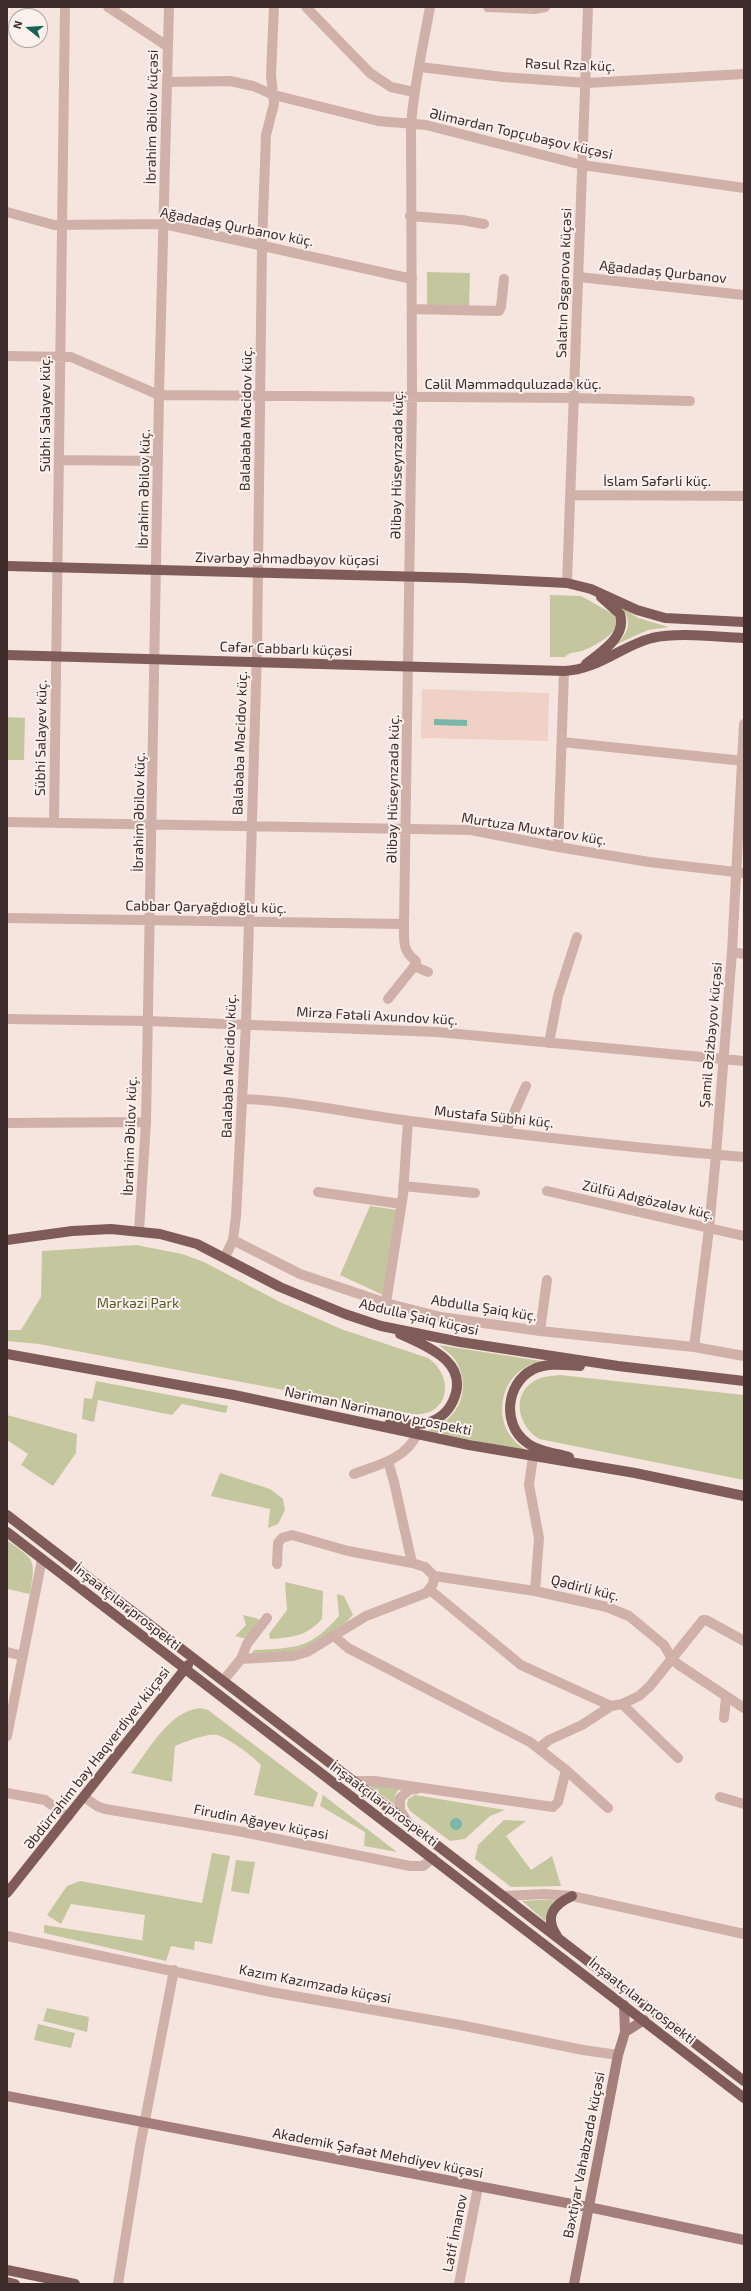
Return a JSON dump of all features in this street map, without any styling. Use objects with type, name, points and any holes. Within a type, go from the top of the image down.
[{"type":"main road","name":"Zivərbəy Əhmədbəyov küçəsi","points":[[7,566],[410,576],[567,583],[584,586]]},
{"type":"main road","points":[[584,586],[637,610],[661,617],[744,622]]},
{"type":"main road","points":[[579,670],[615,640],[622,623],[620,614],[612,605],[584,586]]},
{"type":"main road","name":"Cəfər Cabbarlı küçəsi","points":[[7,655],[155,658],[564,671],[579,670],[599,663],[638,643],[652,638],[679,636],[744,638]]},
{"type":"main road","name":"Abdulla Şaiq küçəsi","points":[[7,1240],[72,1231],[111,1229],[139,1231],[184,1239],[310,1300],[381,1326],[460,1342],[618,1366],[744,1381]]},
{"type":"main road","points":[[380,1424],[403,1422],[425,1424],[434,1420],[450,1407],[457,1385],[453,1368],[441,1355],[381,1326]]},
{"type":"main road","name":"Nəriman Nərimanov prospekti","points":[[7,1354],[234,1395],[380,1424],[417,1434],[533,1457],[635,1473],[744,1496]]},
{"type":"main road","points":[[618,1366],[552,1365],[533,1369],[517,1384],[509,1409],[511,1421],[517,1433],[530,1445],[547,1451],[635,1473]]},
{"type":"main road","name":"İnşaatçılar prospekti","points":[[7,1515],[744,2081]]},
{"type":"main road","name":"İnşaatçılar prospekti","points":[[7,1532],[744,2098]]},
{"type":"main road","name":"Əbdürrəhim bəy Haqverdiyev küçəsi","points":[[7,1893],[193,1658]]},
{"type":"main road","points":[[204,1684],[223,1681],[224,1699]]},
{"type":"main road","points":[[559,1939],[551,1926],[552,1915],[558,1904],[572,1896]]},
{"type":"main road","points":[[7,2270],[75,2284]]},
{"type":"main road","points":[[7,2282],[15,2284]]},
{"type":"street","name":"Sübhi Salayev küç.","points":[[54,822],[58,568],[59,356],[65,7]]},
{"type":"street","points":[[108,7],[167,46]]},
{"type":"street","name":"İbrahim Əbilov küçəsi","points":[[159,395],[169,7]]},
{"type":"street","name":"Balababa Məcidov küç.","points":[[224,1258],[232,1240],[236,1216],[246,1024],[258,573],[262,244],[266,135],[274,104],[271,75],[274,7]]},
{"type":"street","points":[[306,7],[370,73],[391,87],[414,92]]},
{"type":"street","name":"Əlibəy Hüseynzadə küç.","points":[[416,967],[416,961],[406,954],[404,924],[412,398],[412,278],[410,216],[411,125],[414,92],[420,67],[430,7]]},
{"type":"street","points":[[488,7],[535,10],[545,7]]},
{"type":"street","name":"Salatın Əsgərova küçəsi","points":[[567,583],[575,398],[582,165],[587,83],[588,7]]},
{"type":"street","name":"Rəsul Rza küç.","points":[[420,67],[587,83],[744,74]]},
{"type":"street","name":"Əlimərdan Topçubaşov küçəsi","points":[[167,82],[230,81],[253,86],[274,95],[378,121],[411,125],[426,125],[582,165],[744,188]]},
{"type":"street","name":"Ağadadaş Qurbanov küç.","points":[[7,212],[46,224],[164,224],[262,244],[412,278]]},
{"type":"street","points":[[410,216],[462,220],[484,224]]},
{"type":"street","name":"Ağadadaş Qurbanov","points":[[579,277],[744,295]]},
{"type":"street","points":[[412,309],[499,311],[502,307],[504,279]]},
{"type":"street","name":"Cəlil Məmmədquluzadə küç.","points":[[7,356],[59,356],[77,359],[159,395],[575,398],[690,401]]},
{"type":"street","name":"İbrahim Əbilov küç.","points":[[139,1231],[146,1122],[153,823],[159,395]]},
{"type":"street","points":[[59,460],[158,461]]},
{"type":"street","name":"İslam Səfərli küç.","points":[[570,495],[744,496]]},
{"type":"street","points":[[558,847],[564,671]]},
{"type":"street","name":"Şamil Əzizbəyov küçəsi","points":[[694,1347],[709,1229],[716,1155],[722,1059],[740,873],[744,724]]},
{"type":"street","points":[[562,742],[743,761]]},
{"type":"street","name":"Murtuza Muxtarov küç.","points":[[7,822],[153,823],[472,830],[558,847],[649,862],[740,873]]},
{"type":"street","name":"Cabbar Qaryağdıoğlu küç.","points":[[7,918],[404,924]]},
{"type":"street","points":[[549,1043],[558,996],[577,937]]},
{"type":"street","points":[[732,952],[744,954]]},
{"type":"street","points":[[388,999],[416,967],[428,972]]},
{"type":"street","name":"Mirzə Fətəli Axundov küç.","points":[[7,1019],[246,1024],[473,1034],[549,1043],[744,1061]]},
{"type":"street","points":[[505,1133],[526,1086]]},
{"type":"street","name":"Mustafa Sübhi küç.","points":[[243,1099],[284,1102],[408,1121],[505,1133],[744,1157]]},
{"type":"street","points":[[386,1304],[401,1204],[408,1121]]},
{"type":"street","points":[[7,1123],[146,1122]]},
{"type":"street","points":[[403,1186],[475,1193]]},
{"type":"street","name":"Zülfü Adıgözələv küç.","points":[[547,1191],[744,1236]]},
{"type":"street","points":[[318,1192],[401,1204]]},
{"type":"street","name":"Abdulla Şaiq küç.","points":[[232,1240],[300,1274],[386,1304],[441,1317],[540,1331],[694,1347],[744,1356]]},
{"type":"street","points":[[540,1331],[547,1280]]},
{"type":"street","points":[[354,1474],[388,1461],[407,1449],[413,1444],[417,1434]]},
{"type":"street","points":[[533,1457],[529,1485],[539,1538],[535,1591]]},
{"type":"street","points":[[388,1461],[412,1563]]},
{"type":"street","points":[[241,1659],[293,1656],[307,1652],[335,1637],[366,1616],[421,1596],[430,1590],[434,1576],[425,1567],[412,1563],[348,1551],[292,1535],[282,1538],[278,1543],[277,1564]]},
{"type":"street","points":[[7,1736],[42,1559]]},
{"type":"street","name":"Qədirli küç.","points":[[434,1576],[535,1591],[589,1601],[622,1612],[664,1645],[672,1659],[744,1708]]},
{"type":"street","points":[[430,1590],[521,1665],[611,1706]]},
{"type":"street","points":[[223,1681],[241,1659],[248,1644],[267,1618]]},
{"type":"street","points":[[539,1748],[549,1740],[582,1725],[611,1706],[622,1704],[639,1696],[650,1686],[703,1620],[706,1620],[744,1641]]},
{"type":"street","points":[[335,1637],[348,1648],[539,1748],[608,1808]]},
{"type":"street","points":[[7,1652],[22,1656]]},
{"type":"street","points":[[724,1718],[726,1697]]},
{"type":"street","points":[[622,1704],[678,1758]]},
{"type":"street","points":[[352,1781],[374,1781],[553,1807],[558,1802],[566,1770]]},
{"type":"street","points":[[412,1827],[400,1810],[400,1798],[408,1790],[424,1788]]},
{"type":"street","points":[[7,1793],[45,1800],[68,1817]]},
{"type":"street","name":"Firudin Ağayev küçəsi","points":[[84,1797],[97,1806],[105,1808],[243,1832],[410,1866],[423,1866],[433,1858]]},
{"type":"street","points":[[720,1797],[744,1804]]},
{"type":"street","points":[[504,1896],[545,1894],[572,1896],[744,1934]]},
{"type":"street","name":"Kazım Kazımzadə küçəsi","points":[[7,1936],[174,1970],[271,1992],[618,2055]]},
{"type":"street","points":[[118,2284],[144,2122],[174,1970]]},
{"type":"street","name":"Bəxtiyar Vahabzadə küçəsi","points":[[574,2284],[618,2055],[625,2032],[624,2005]]},
{"type":"street","points":[[625,2032],[644,2020]]},
{"type":"street","name":"Akademik Şəfaət Mehdiyev küçəsi","points":[[7,2096],[588,2208],[744,2240]]},
{"type":"street","name":"Lətif İmanov","points":[[458,2284],[478,2187]]},
{"type":"green space","points":[[427,272],[470,273],[469,308],[427,307]]},
{"type":"green space","points":[[550,595],[581,596],[613,614],[616,618],[616,628],[605,639],[596,645],[582,651],[571,653],[565,657],[550,657]]},
{"type":"green space","points":[[622,607],[638,618],[669,627],[648,630],[617,644],[628,627],[627,618]]},
{"type":"green space","points":[[7,717],[25,718],[24,760],[7,760]]},
{"type":"green space","points":[[370,1206],[398,1210],[383,1295],[340,1275]]},
{"type":"green space","name":"Mərkəzi Park","points":[[136,1245],[182,1254],[204,1262],[280,1302],[341,1329],[428,1358],[437,1366],[443,1375],[445,1385],[441,1403],[434,1410],[424,1414],[412,1414],[39,1344],[7,1341],[7,1330],[21,1330],[41,1297],[42,1251]]},
{"type":"green space","points":[[439,1345],[541,1361],[531,1364],[517,1373],[506,1390],[503,1400],[502,1410],[507,1430],[514,1441],[527,1451],[427,1431],[437,1427],[453,1414],[462,1396],[462,1376],[458,1365],[452,1356]]},
{"type":"green space","points":[[560,1375],[744,1395],[744,1480],[539,1439],[526,1426],[522,1418],[520,1401],[528,1386],[536,1380]]},
{"type":"green space","points":[[96,1381],[228,1406],[226,1413],[182,1404],[172,1415],[98,1400],[94,1422],[82,1419],[84,1398],[92,1399]]},
{"type":"green space","points":[[7,1415],[77,1434],[76,1453],[53,1486],[21,1465],[28,1454],[7,1440]]},
{"type":"green space","points":[[220,1473],[270,1489],[283,1499],[285,1510],[278,1524],[268,1528],[270,1509],[211,1496]]},
{"type":"green space","points":[[7,1540],[23,1552],[31,1561],[33,1573],[30,1594],[7,1589]]},
{"type":"green space","points":[[285,1582],[323,1591],[322,1619],[316,1625],[299,1635],[270,1639],[269,1634],[287,1610]]},
{"type":"green space","points":[[337,1594],[344,1596],[353,1615],[345,1623],[302,1651],[251,1655],[254,1650],[301,1645],[319,1635],[339,1616]]},
{"type":"green space","points":[[243,1615],[259,1619],[256,1629],[247,1639],[235,1636],[246,1625]]},
{"type":"green space","points":[[200,1708],[208,1710],[318,1793],[313,1807],[254,1795],[261,1765],[240,1748],[217,1735],[190,1740],[175,1746],[172,1782],[131,1773],[160,1733],[169,1724],[179,1716]]},
{"type":"green space","points":[[368,1785],[400,1788],[395,1795],[395,1805]]},
{"type":"green space","points":[[323,1795],[397,1852],[364,1846],[365,1832],[320,1806]]},
{"type":"green space","points":[[415,1795],[505,1810],[490,1816],[465,1839],[450,1841],[410,1811],[407,1805],[408,1799]]},
{"type":"green space","points":[[504,1820],[526,1821],[506,1836],[531,1870],[552,1856],[561,1886],[511,1887],[475,1859],[478,1845]]},
{"type":"green space","points":[[212,1853],[230,1856],[212,1944],[195,1941],[194,1950],[171,1946],[166,1961],[44,1933],[44,1925],[146,1941],[142,1940],[145,1915],[71,1904],[61,1924],[47,1915],[67,1886],[80,1881],[202,1903]]},
{"type":"green space","points":[[236,1860],[255,1862],[249,1894],[231,1891]]},
{"type":"green space","points":[[557,1899],[547,1912],[545,1921],[522,1901]]},
{"type":"green space","points":[[47,2008],[89,2017],[87,2032],[43,2021]]},
{"type":"green space","points":[[38,2024],[75,2033],[71,2048],[34,2040]]},
{"type":"shaded area","points":[[422,689],[549,693],[548,741],[421,738]]},
{"type":"water","points":[[434,719],[467,720],[467,726],[434,725]]},
{"type":"water","points":[[454,1818],[458,1818],[462,1824],[458,1830],[454,1830],[450,1826],[450,1822]]}]
